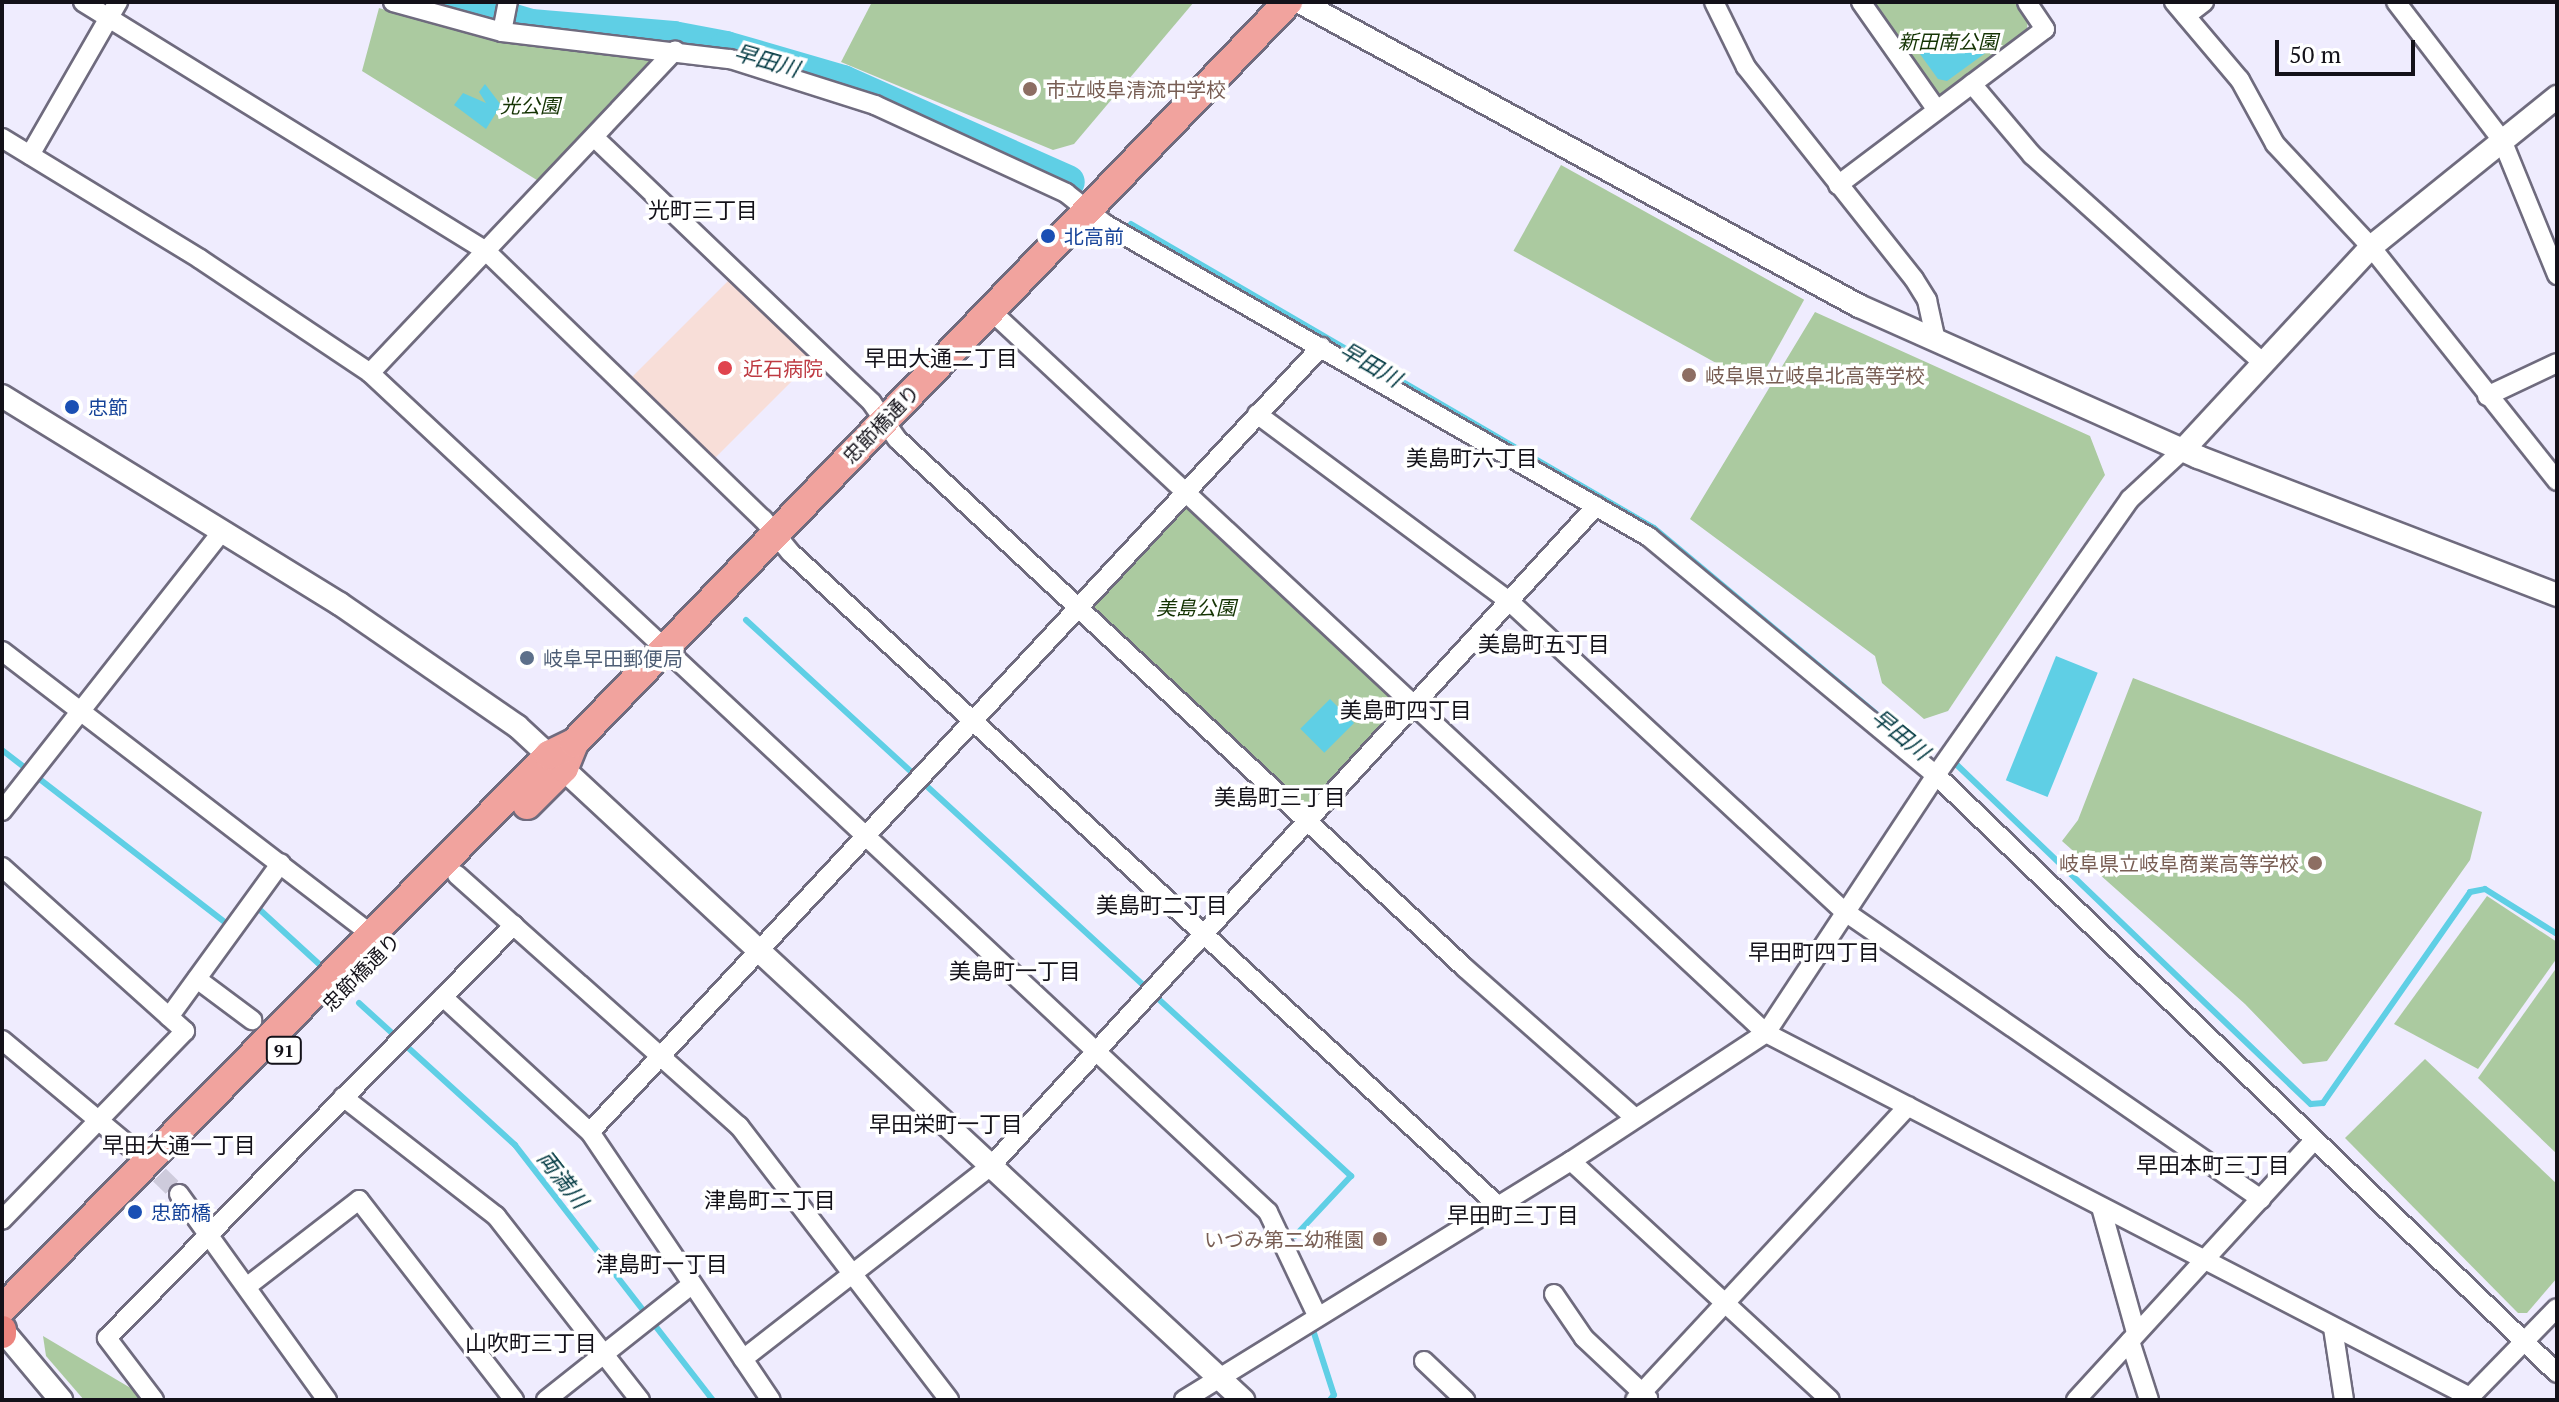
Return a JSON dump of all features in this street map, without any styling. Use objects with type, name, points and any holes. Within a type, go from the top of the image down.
[{"type":"main road","name":"忠節橋通り","points":[[2,1326],[373,936],[562,755],[1288,2]]},
{"type":"main road","name":"忠節橋通り","points":[[2,1326],[457,875],[562,755]]},
{"type":"street","points":[[83,2],[114,10],[487,252],[972,722],[1496,1204]]},
{"type":"street","points":[[393,2],[503,29],[730,59],[875,105],[1089,207],[1105,224],[1649,537],[1942,767],[2314,1140],[2557,1373]]},
{"type":"street","points":[[1300,2],[1859,306],[2183,450],[2392,535],[2556,593]]},
{"type":"street","points":[[1714,2],[1746,67],[1914,279],[1927,300],[1936,341]]},
{"type":"street","points":[[1861,2],[1937,110]]},
{"type":"street","points":[[1838,185],[2045,29],[2027,2]]},
{"type":"street","points":[[2204,2],[2180,9],[2240,80],[2275,144],[2371,247],[2557,481]]},
{"type":"street","points":[[2396,2],[2502,140],[2557,275]]},
{"type":"street","points":[[503,29],[507,3]]},
{"type":"street","points":[[30,155],[114,10]]},
{"type":"street","points":[[370,373],[675,51]]},
{"type":"street","points":[[1972,84],[2032,155],[2262,362]]},
{"type":"street","points":[[1184,1400],[1496,1204],[1571,1161],[1766,1033],[1942,767],[2130,499],[2183,450],[2371,247],[2557,97]]},
{"type":"street","points":[[2,138],[370,373],[1268,1212],[1317,1315]]},
{"type":"street","points":[[595,138],[872,403],[883,421],[1077,606],[1634,1117]]},
{"type":"street","points":[[990,310],[1417,702],[1766,1033],[2470,1398],[2557,1308]]},
{"type":"street","points":[[590,1132],[761,953],[1077,606],[1321,347]]},
{"type":"street","points":[[2487,396],[2557,363]]},
{"type":"street","points":[[2,396],[340,604],[562,755],[761,953],[1243,1400]]},
{"type":"street","points":[[1257,414],[1510,602],[1844,911],[2261,1199]]},
{"type":"street","points":[[743,1359],[992,1165],[1202,935],[1311,822],[1596,506]]},
{"type":"street","points":[[2,811],[221,533]]},
{"type":"street","points":[[2,651],[373,936]]},
{"type":"street","points":[[169,1017],[281,863]]},
{"type":"street","points":[[2,867],[185,1031],[2,1220]]},
{"type":"street","points":[[457,875],[659,1060],[739,1126],[949,1400]]},
{"type":"street","points":[[154,1400],[107,1338],[209,1231],[514,925]]},
{"type":"street","points":[[197,979],[252,1020]]},
{"type":"street","points":[[443,997],[590,1132],[771,1400]]},
{"type":"street","points":[[2,1040],[100,1118],[135,1151]]},
{"type":"street","points":[[343,1097],[496,1216],[606,1352],[640,1400]]},
{"type":"street","points":[[1554,1294],[1584,1338],[1642,1397],[1908,1106]]},
{"type":"street","points":[[2076,1400],[2314,1140]]},
{"type":"street","points":[[1571,1161],[1830,1400]]},
{"type":"street","points":[[179,1194],[249,1285],[327,1400]]},
{"type":"street","points":[[249,1285],[359,1200],[514,1400]]},
{"type":"street","points":[[2101,1207],[2149,1400]]},
{"type":"street","points":[[546,1400],[691,1285]]},
{"type":"street","points":[[2,1326],[61,1400]]},
{"type":"street","points":[[2333,1328],[2344,1400]]},
{"type":"street","points":[[1424,1361],[1465,1400]]},
{"type":"shaded area","name":"近石病院","points":[[734,275],[816,357],[713,460],[631,378]]},
{"type":"green space","name":"市立岐阜清流中学校","points":[[872,2],[1194,2],[1074,144],[1053,150],[841,62]]},
{"type":"green space","name":"新田南公園","points":[[1872,2],[2016,2],[2028,19],[2027,29],[1943,95],[1935,93]]},
{"type":"green space","name":"光公園","points":[[391,5],[497,31],[502,42],[519,40],[675,59],[540,182],[362,71],[379,8],[389,11]]},
{"type":"green space","points":[[1561,165],[1804,300],[1757,385],[1513,251]]},
{"type":"green space","points":[[1815,312],[2090,436],[2105,475],[1948,711],[1924,719],[1882,683],[1875,656],[1690,519]]},
{"type":"green space","name":"美島公園","points":[[1189,505],[1402,706],[1313,804],[1304,803],[1094,610],[1093,602],[1182,506]]},
{"type":"green space","points":[[2133,678],[2482,812],[2470,860],[2327,1061],[2303,1064],[2245,1004],[2062,841],[2078,820]]},
{"type":"green space","points":[[2487,896],[2557,942],[2557,958],[2478,1069],[2394,1024]]},
{"type":"green space","points":[[2557,967],[2557,1154],[2478,1078]]},
{"type":"green space","points":[[2425,1059],[2557,1184],[2557,1278],[2527,1313],[2518,1313],[2345,1138]]},
{"type":"green space","points":[[43,1336],[134,1390],[143,1400],[84,1400],[46,1356]]},
{"type":"water","points":[[1907,36],[1991,49],[1947,81],[1938,79]]},
{"type":"water","points":[[485,84],[501,105],[486,129],[454,105],[463,93],[486,103],[479,92]]},
{"type":"water","points":[[2056,656],[2098,673],[2048,797],[2006,780]]},
{"type":"water","points":[[1330,699],[1354,723],[1324,753],[1300,729]]},
{"type":"waterway","name":"早田川","points":[[448,2],[531,26],[673,38],[726,48],[843,82],[1068,182]]},
{"type":"waterway","name":"早田川","points":[[1131,224],[1654,528],[1915,746]]},
{"type":"waterway","points":[[746,620],[1351,1176],[1295,1236]]},
{"type":"waterway","name":"両満川","points":[[2,750],[227,924]]},
{"type":"waterway","name":"早田川","points":[[1948,764],[1957,765],[2311,1104],[2323,1103],[2470,892],[2485,889],[2557,934]]},
{"type":"waterway","name":"両満川","points":[[259,909],[319,964]]},
{"type":"waterway","name":"両満川","points":[[359,1003],[515,1145],[713,1400]]},
{"type":"waterway","points":[[1313,1330],[1334,1395],[1330,1400]]},
{"type":"tunnel","points":[[140,1156],[179,1194]]},
{"type":"place","name":"市立岐阜清流中学校","points":[[1030,89]]},
{"type":"place","name":"北高前","points":[[1048,236]]},
{"type":"place","name":"近石病院","points":[[725,368]]},
{"type":"place","name":"岐阜県立岐阜北高等学校","points":[[1689,375]]},
{"type":"place","name":"忠節","points":[[72,407]]},
{"type":"place","name":"岐阜早田郵便局","points":[[527,658]]},
{"type":"place","name":"岐阜県立岐阜商業高等学校","points":[[2315,863]]},
{"type":"place","name":"忠節橋","points":[[135,1212]]},
{"type":"place","name":"いづみ第二幼稚園","points":[[1380,1239]]},
{"type":"district","name":"光町三丁目","points":[[703,210]]},
{"type":"district","name":"早田大通二丁目","points":[[941,358]]},
{"type":"district","name":"美島町六丁目","points":[[1472,458]]},
{"type":"district","name":"美島町五丁目","points":[[1544,644]]},
{"type":"district","name":"美島町四丁目","points":[[1406,710]]},
{"type":"district","name":"美島町三丁目","points":[[1280,797]]},
{"type":"district","name":"美島町二丁目","points":[[1162,905]]},
{"type":"district","name":"早田町四丁目","points":[[1814,952]]},
{"type":"district","name":"美島町一丁目","points":[[1015,971]]},
{"type":"district","name":"早田栄町一丁目","points":[[946,1124]]},
{"type":"district","name":"早田大通一丁目","points":[[179,1145]]},
{"type":"district","name":"早田本町三丁目","points":[[2213,1165]]},
{"type":"district","name":"津島町二丁目","points":[[770,1200]]},
{"type":"district","name":"早田町三丁目","points":[[1513,1215]]},
{"type":"district","name":"津島町一丁目","points":[[662,1264]]},
{"type":"district","name":"山吹町三丁目","points":[[531,1343]]}]
